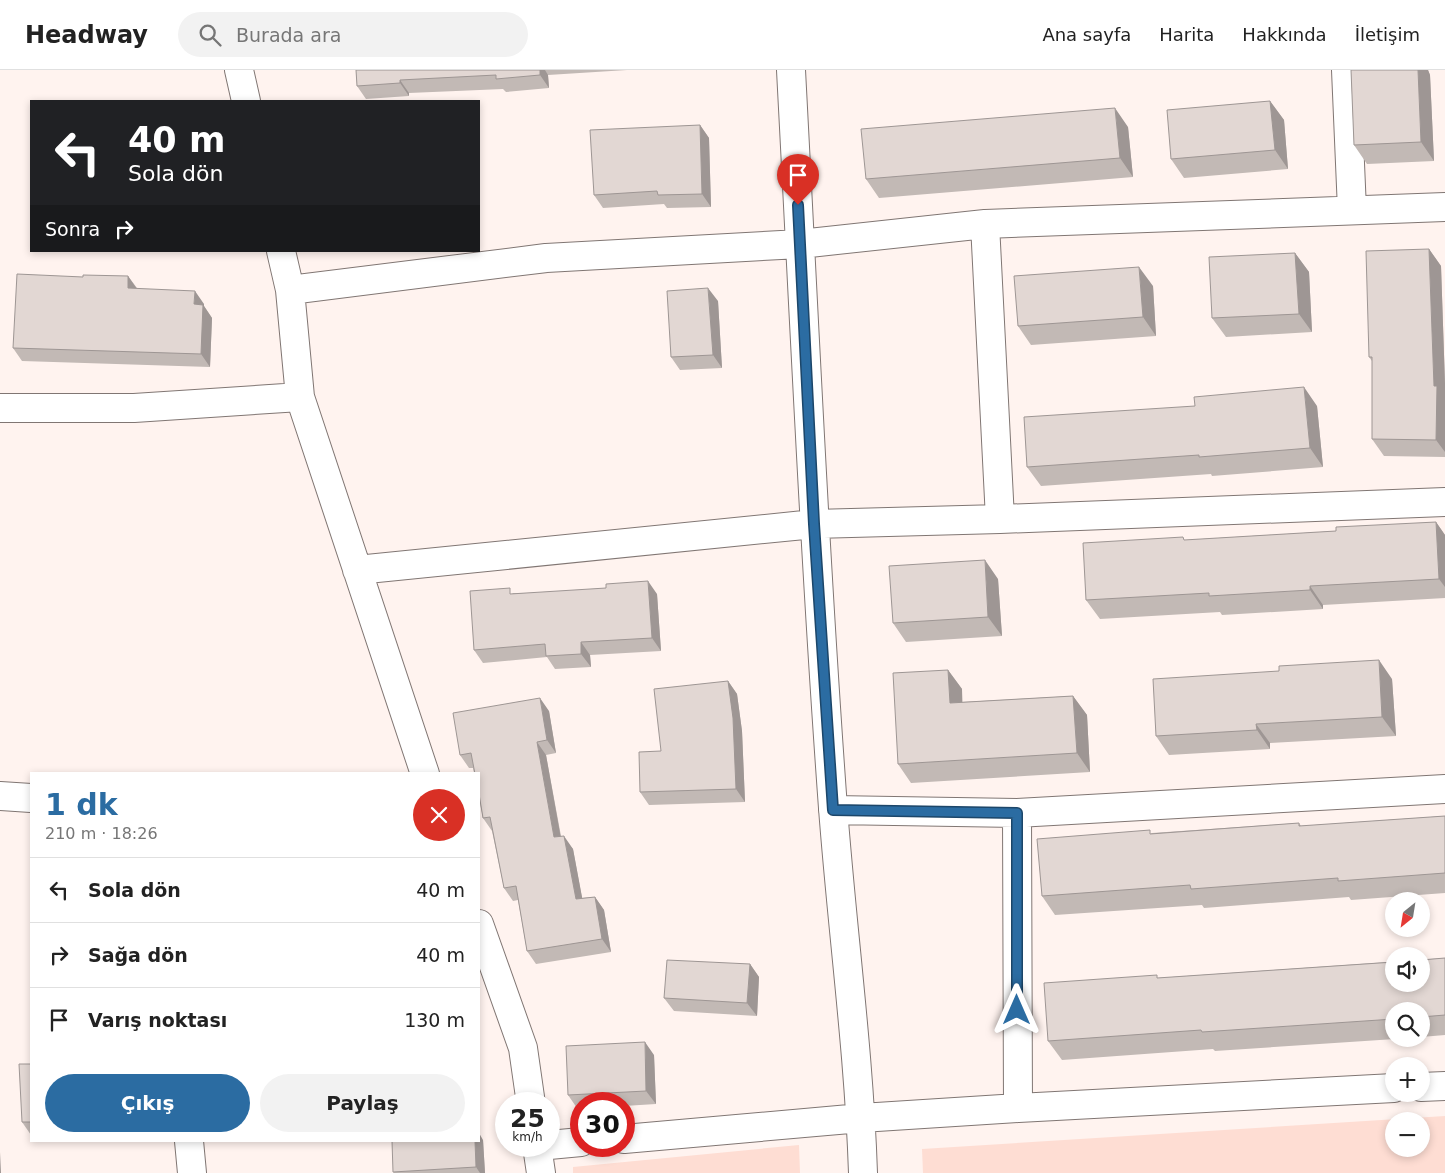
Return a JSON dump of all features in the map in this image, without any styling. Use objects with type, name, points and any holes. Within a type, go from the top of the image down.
[{"type":"street","points":[[239,70],[246,100]]},
{"type":"street","points":[[792,70],[814,524],[833,810],[861,1118],[863,1173]]},
{"type":"street","points":[[1346,70],[1352,210]]},
{"type":"street","points":[[290,290],[546,258],[800,244],[985,224],[1445,207]]},
{"type":"street","points":[[985,224],[1000,520]]},
{"type":"street","points":[[282,252],[290,290],[300,397],[424,772]]},
{"type":"street","points":[[0,408],[134,408],[300,397]]},
{"type":"street","points":[[357,570],[814,524],[1000,520],[1445,502]]},
{"type":"street","points":[[833,810],[1017,813],[1445,789]]},
{"type":"street","points":[[0,796],[30,798]]},
{"type":"street","points":[[1017,813],[1018,1108]]},
{"type":"street","points":[[480,927],[523,1048],[529,1092]]},
{"type":"street","points":[[1430,1087],[1445,1086]]},
{"type":"street","points":[[635,1137],[861,1118],[1385,1088]]},
{"type":"street","points":[[189,1142],[192,1173]]},
{"type":"street","points":[[539,1157],[541,1173]]},
{"type":"shaded area","points":[[1445,1116],[1445,1173],[923,1173],[922,1149],[1385,1120],[1385,1157],[1430,1157],[1430,1117]]},
{"type":"shaded area","points":[[799,1145],[800,1173],[573,1173],[573,1167]]},
{"type":"building","points":[[356,70],[540,70],[540,75],[496,79],[496,75],[400,80],[400,83],[357,86]]},
{"type":"building","points":[[1351,70],[1418,70],[1421,142],[1354,145]]},
{"type":"building","points":[[1270,101],[1275,150],[1171,159],[1167,110]]},
{"type":"building","points":[[1115,108],[1120,158],[866,179],[861,129]]},
{"type":"building","points":[[700,125],[702,194],[658,195],[657,191],[594,195],[590,130]]},
{"type":"building","points":[[1429,249],[1434,386],[1437,386],[1436,440],[1372,439],[1372,357],[1369,357],[1366,251]]},
{"type":"building","points":[[1295,253],[1299,314],[1212,318],[1209,257]]},
{"type":"building","points":[[1139,267],[1143,317],[1018,326],[1014,276]]},
{"type":"building","points":[[17,274],[83,277],[83,275],[128,276],[128,288],[195,291],[194,304],[203,305],[201,354],[13,348]]},
{"type":"building","points":[[708,288],[713,355],[671,357],[667,291]]},
{"type":"building","points":[[1304,387],[1310,448],[1199,457],[1199,455],[1027,467],[1024,417],[1195,406],[1194,397]]},
{"type":"building","points":[[1436,522],[1439,579],[1310,586],[1310,590],[1209,596],[1209,593],[1086,600],[1083,543],[1183,537],[1184,540],[1336,531],[1336,527]]},
{"type":"building","points":[[985,560],[988,617],[893,623],[889,566]]},
{"type":"building","points":[[648,581],[652,638],[581,642],[581,654],[546,656],[545,644],[474,650],[470,591],[510,588],[510,594],[606,588],[606,584]]},
{"type":"building","points":[[1379,660],[1382,717],[1256,724],[1257,730],[1156,736],[1153,679],[1279,671],[1279,666]]},
{"type":"building","points":[[948,670],[950,703],[1073,696],[1077,753],[898,764],[893,673]]},
{"type":"building","points":[[728,681],[733,718],[736,789],[640,792],[639,752],[661,751],[654,689]]},
{"type":"building","points":[[540,698],[547,740],[537,742],[554,837],[564,836],[576,899],[595,897],[602,939],[527,951],[516,886],[504,888],[490,817],[483,818],[480,800],[480,772],[475,772],[471,753],[460,755],[453,713]]},
{"type":"building","points":[[1445,816],[1445,873],[1338,881],[1338,878],[1191,889],[1190,885],[1042,896],[1037,839],[1150,830],[1150,834],[1299,823],[1299,826]]},
{"type":"building","points":[[1445,958],[1445,1015],[1430,1016],[1430,1002],[1385,1002],[1385,1020],[1048,1041],[1044,983],[1157,975],[1157,978],[1385,963],[1385,992],[1430,992],[1430,959]]},
{"type":"building","points":[[667,960],[750,964],[747,1003],[664,998]]},
{"type":"building","points":[[645,1042],[646,1091],[570,1092],[570,1095],[568,1095],[566,1046]]},
{"type":"building","points":[[19,1064],[30,1064],[30,1122],[22,1122]]},
{"type":"building","points":[[392,1142],[475,1142],[476,1167],[393,1172]]},
{"type":"route","points":[[798,205],[814,524],[833,810],[1017,813],[1017,1010]]}]
